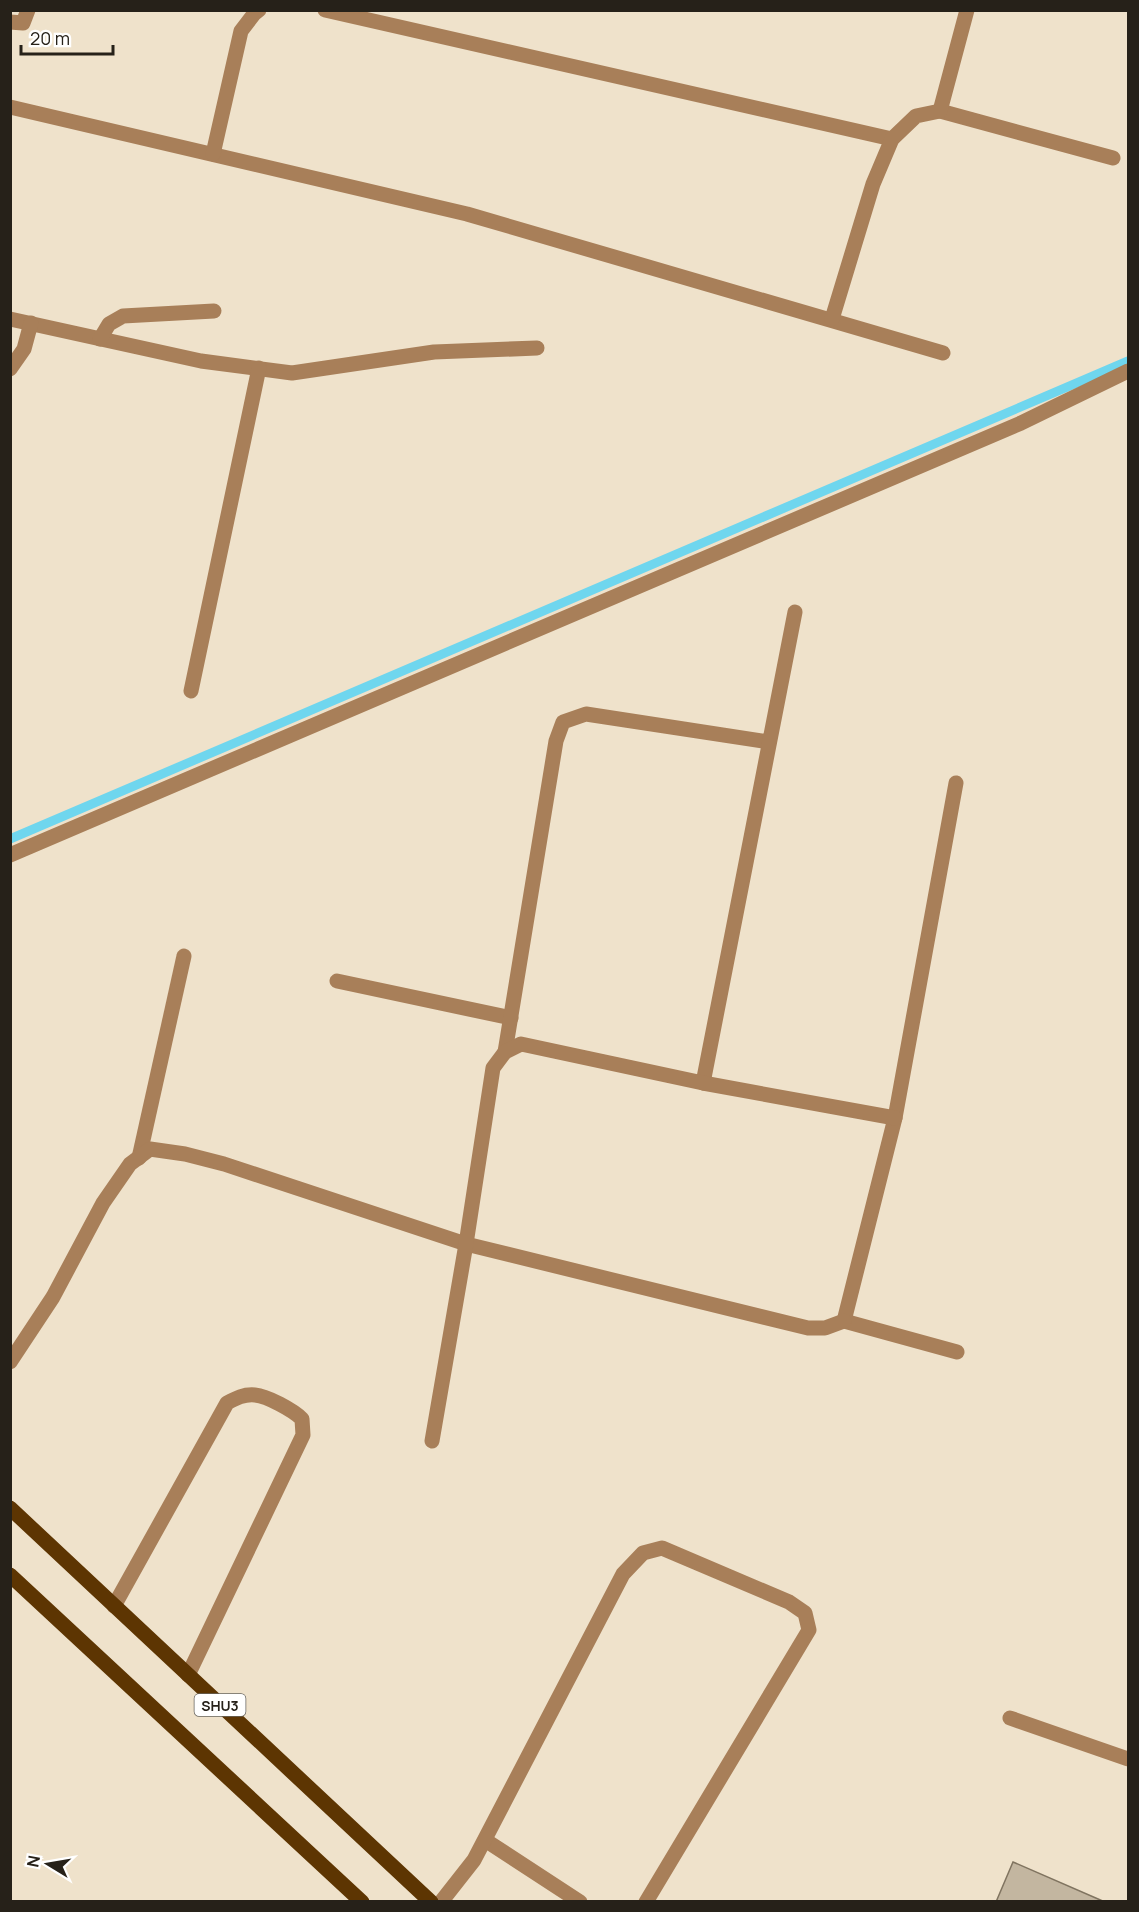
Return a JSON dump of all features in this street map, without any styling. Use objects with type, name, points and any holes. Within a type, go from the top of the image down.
[{"type":"main road","name":"SHU3","points":[[10,1508],[431,1902]]},
{"type":"main road","name":"SHU3","points":[[10,1575],[362,1902]]},
{"type":"street","points":[[10,22],[23,22],[28,10]]},
{"type":"street","points":[[213,154],[241,31],[259,10]]},
{"type":"street","points":[[325,10],[892,139]]},
{"type":"street","points":[[940,111],[967,10]]},
{"type":"street","points":[[10,108],[467,214],[943,353]]},
{"type":"street","points":[[832,319],[873,184],[892,139],[916,116],[940,111],[1113,158]]},
{"type":"street","points":[[100,339],[109,324],[123,316],[213,311]]},
{"type":"street","points":[[10,319],[201,361],[292,374],[434,352],[537,348]]},
{"type":"street","points":[[10,369],[24,349],[31,323]]},
{"type":"street","points":[[191,692],[259,368]]},
{"type":"street","points":[[10,855],[1021,423],[1128,371]]},
{"type":"street","points":[[703,1083],[795,612]]},
{"type":"street","points":[[505,1052],[556,741],[563,722],[586,714],[769,742]]},
{"type":"street","points":[[844,1321],[895,1118],[956,783]]},
{"type":"street","points":[[138,1158],[184,956]]},
{"type":"street","points":[[337,981],[511,1018]]},
{"type":"street","points":[[432,1442],[493,1068],[505,1052],[521,1044],[703,1083],[895,1118]]},
{"type":"street","points":[[10,1362],[52,1297],[102,1203],[130,1164],[150,1149],[185,1154],[224,1164],[466,1244],[808,1328],[825,1328],[844,1321],[957,1352]]},
{"type":"street","points":[[114,1606],[227,1403],[238,1397],[256,1395],[294,1412],[302,1419],[303,1436],[188,1675]]},
{"type":"street","points":[[441,1902],[474,1860],[623,1574],[643,1553],[662,1548],[789,1602],[806,1613],[809,1630],[646,1902]]},
{"type":"street","points":[[1010,1718],[1128,1759]]},
{"type":"street","points":[[485,1840],[580,1902]]},
{"type":"building","points":[[1013,1862],[1105,1902],[996,1902]]},
{"type":"waterway","points":[[10,839],[1128,361]]}]
